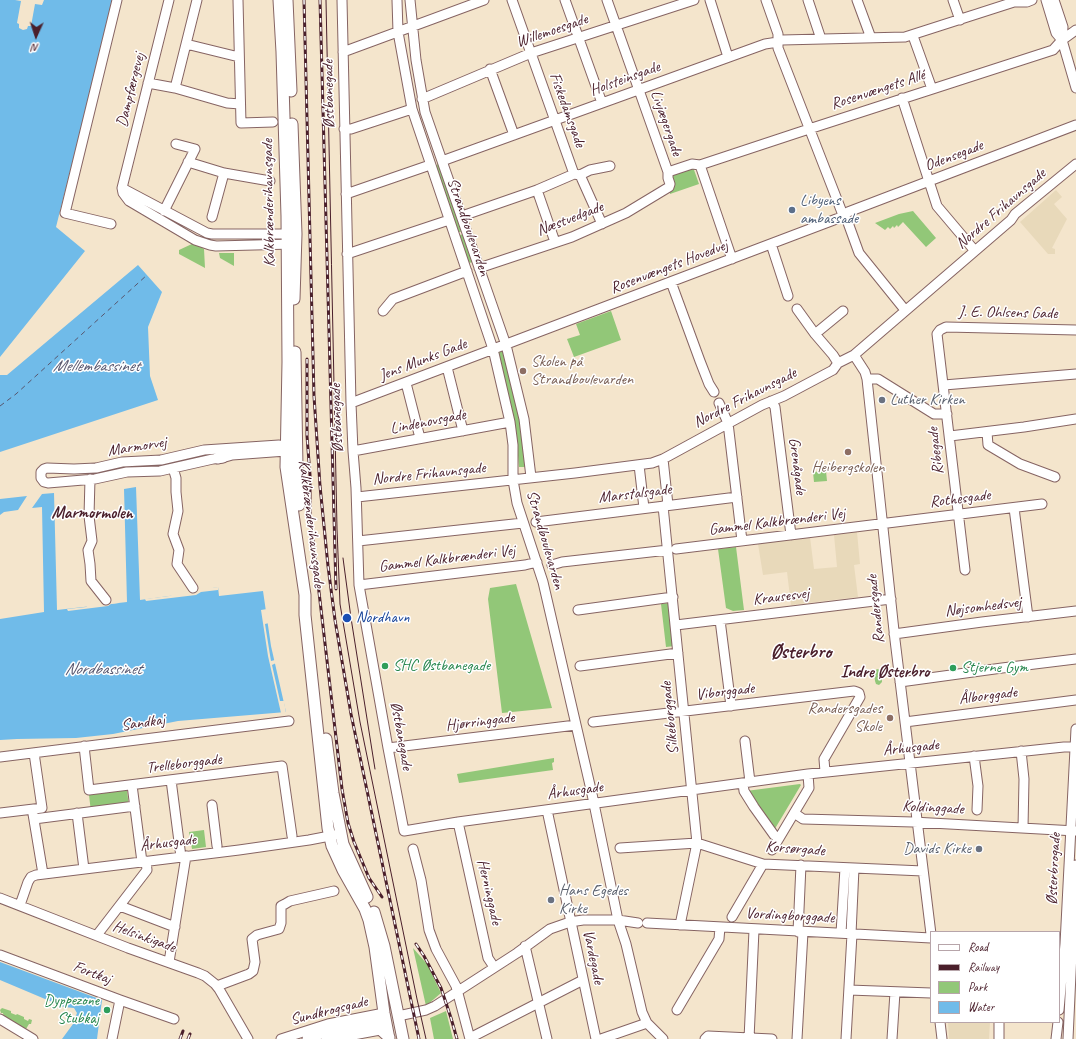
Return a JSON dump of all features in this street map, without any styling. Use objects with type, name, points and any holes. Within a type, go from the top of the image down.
[{"type":"main road","name":"Kalkbrænderihavnsgade","points":[[279,0],[294,297],[297,413],[288,448],[298,494],[327,750],[335,835],[343,844],[350,863],[374,912],[384,946],[390,1017],[404,1039]]},
{"type":"main road","name":"Kalkbrænderihavnsgade","points":[[287,0],[291,239]]},
{"type":"main road","points":[[218,458],[232,454],[288,448]]},
{"type":"main road","points":[[390,1017],[391,1038]]},
{"type":"main road","points":[[327,1039],[380,1029],[391,1038]]},
{"type":"street","points":[[111,224],[65,213],[117,0]]},
{"type":"street","name":"Dampfærgevej","points":[[122,190],[169,0]]},
{"type":"street","points":[[175,88],[197,0]]},
{"type":"street","points":[[238,0],[241,123],[273,122]]},
{"type":"street","name":"Østbanegade","points":[[342,0],[351,404],[359,585],[404,831]]},
{"type":"street","name":"Strandboulevarden","points":[[396,0],[398,32],[412,109],[493,350],[510,422],[513,480],[517,503],[543,582],[594,804],[618,920],[626,944],[642,1012],[647,1023],[663,1039]]},
{"type":"street","name":"Strandboulevarden","points":[[410,0],[416,60],[422,99],[429,125],[506,345],[524,419],[531,478]]},
{"type":"street","points":[[343,52],[484,0]]},
{"type":"street","name":"Fiskedamsgade","points":[[512,0],[555,121],[577,175],[602,224]]},
{"type":"street","points":[[565,0],[602,103]]},
{"type":"street","name":"Livjægergade","points":[[607,0],[668,172],[670,184],[668,189]]},
{"type":"street","name":"Willemoesgade","points":[[422,99],[490,69],[531,53],[694,0]]},
{"type":"street","points":[[710,0],[728,57]]},
{"type":"street","points":[[766,0],[778,34],[778,48],[859,253],[905,310]]},
{"type":"street","points":[[808,0],[821,39]]},
{"type":"street","points":[[856,0],[871,38]]},
{"type":"street","points":[[953,0],[960,20]]},
{"type":"street","name":"Holsteinsgade","points":[[442,161],[765,44],[782,40],[913,36],[1014,2],[1032,0]]},
{"type":"street","points":[[1046,0],[1056,32],[1062,40],[1076,88]]},
{"type":"street","points":[[1054,0],[1063,27],[1062,40]]},
{"type":"street","name":"Rosenvængets Allé","points":[[668,172],[692,164],[700,165],[1053,50],[1062,40],[1076,30]]},
{"type":"street","points":[[913,36],[932,89]]},
{"type":"street","points":[[186,44],[239,57]]},
{"type":"street","points":[[490,69],[514,135]]},
{"type":"street","points":[[148,82],[227,103],[240,104]]},
{"type":"street","points":[[902,98],[937,206],[975,251]]},
{"type":"street","points":[[344,129],[351,129],[412,109]]},
{"type":"street","name":"Odensegade","points":[[843,215],[1076,125]]},
{"type":"street","points":[[164,211],[195,149],[176,144]]},
{"type":"street","points":[[188,162],[224,173],[270,181]]},
{"type":"street","name":"Nordre Frihavnsgade","points":[[356,497],[639,465],[652,463],[663,459],[728,423],[833,370],[838,363],[854,355],[1011,220],[1015,214],[1076,164]]},
{"type":"street","points":[[346,194],[430,165]]},
{"type":"street","points":[[700,165],[732,259]]},
{"type":"street","points":[[462,216],[590,170],[610,166]]},
{"type":"street","points":[[212,217],[224,173]]},
{"type":"street","name":"Næstvedgade","points":[[479,268],[602,224],[626,213],[668,189]]},
{"type":"street","points":[[122,190],[129,201],[195,240],[215,241],[291,239]]},
{"type":"street","points":[[122,190],[201,231],[212,234],[215,241]]},
{"type":"street","points":[[537,190],[555,242]]},
{"type":"street","name":"Rosenvængets Hovedvej","points":[[506,345],[839,218],[843,215]]},
{"type":"street","points":[[347,254],[449,220]]},
{"type":"street","points":[[215,241],[244,238],[252,234],[291,239]]},
{"type":"street","points":[[771,244],[788,296]]},
{"type":"street","points":[[383,311],[393,299],[467,271]]},
{"type":"street","points":[[671,282],[702,367],[714,392]]},
{"type":"street","points":[[797,309],[838,363]]},
{"type":"street","points":[[815,334],[843,311]]},
{"type":"street","name":"J. E. Ohlsens Gade","points":[[940,330],[946,327],[1076,330]]},
{"type":"street","name":"Ribegade","points":[[940,330],[937,334],[965,570]]},
{"type":"street","name":"Jens Munks Gade","points":[[351,404],[506,345]]},
{"type":"street","name":"Randersgade","points":[[854,355],[865,372],[867,379],[894,634],[931,931]]},
{"type":"street","points":[[447,367],[463,431]]},
{"type":"street","points":[[944,385],[1076,374]]},
{"type":"street","points":[[867,379],[878,379],[934,414],[947,414]]},
{"type":"street","points":[[406,382],[420,438]]},
{"type":"street","name":"Grenågade","points":[[771,401],[775,407],[791,535]]},
{"type":"street","points":[[719,403],[728,423],[742,541]]},
{"type":"street","points":[[950,436],[1076,419]]},
{"type":"street","name":"Lindenovsgade","points":[[353,451],[510,422]]},
{"type":"street","points":[[987,432],[988,446],[1020,464],[1054,477]]},
{"type":"street","name":"Marmorvej","points":[[218,458],[160,471],[127,472],[90,479],[48,483],[41,480],[40,475],[44,469],[47,468],[96,468],[122,462],[161,460],[204,450],[288,448]]},
{"type":"street","name":"Silkeborggade","points":[[663,459],[666,506],[672,549],[673,597],[697,843],[680,925]]},
{"type":"street","points":[[639,465],[644,508]]},
{"type":"street","name":"Marmorvej","points":[[173,468],[176,478],[178,511],[173,534],[178,550],[177,564],[193,588]]},
{"type":"street","points":[[90,479],[89,516],[92,541],[88,550],[91,568],[91,581],[106,600]]},
{"type":"street","name":"Marstalsgade","points":[[536,522],[737,497]]},
{"type":"street","name":"Rothesgade","points":[[882,524],[1042,504]]},
{"type":"street","points":[[1014,508],[1028,617]]},
{"type":"street","points":[[358,541],[523,523]]},
{"type":"street","name":"Gammel Kalkbrænderi Vej","points":[[552,564],[882,524]]},
{"type":"street","name":"Gammel Kalkbrænderi Vej","points":[[359,585],[525,565],[537,562]]},
{"type":"street","points":[[578,610],[673,597]]},
{"type":"street","name":"Krausesvej","points":[[676,625],[890,599]]},
{"type":"street","name":"Nøjsomhedsvej","points":[[894,634],[1076,611]]},
{"type":"street","points":[[720,620],[731,706]]},
{"type":"street","points":[[580,666],[678,653]]},
{"type":"street","points":[[900,682],[1076,659]]},
{"type":"street","name":"Viborggade","points":[[593,722],[854,691],[859,693],[859,700],[824,759],[825,772]]},
{"type":"street","name":"Ålborggade","points":[[905,722],[1076,700]]},
{"type":"street","name":"Sandkaj","points":[[0,757],[289,720]]},
{"type":"street","name":"Hjørringgade","points":[[388,748],[576,725]]},
{"type":"street","name":"Østerbrogade","points":[[1071,1036],[1070,981],[1066,944],[1073,875],[1076,729]]},
{"type":"street","points":[[745,741],[747,783],[744,791],[774,835],[778,838]]},
{"type":"street","name":"Trelleborggade","points":[[84,746],[89,790],[282,766],[292,836]]},
{"type":"street","name":"Århusgade","points":[[404,831],[458,822],[808,774],[1021,751],[1075,747]]},
{"type":"street","points":[[1021,751],[1024,779],[1023,828]]},
{"type":"street","points":[[0,813],[42,808],[34,752]]},
{"type":"street","points":[[974,756],[978,786],[977,810]]},
{"type":"street","points":[[772,850],[809,788],[808,774]]},
{"type":"street","points":[[169,962],[184,856],[170,780]]},
{"type":"street","points":[[97,935],[147,870],[144,861],[132,785]]},
{"type":"street","points":[[212,805],[217,846]]},
{"type":"street","points":[[34,819],[135,806]]},
{"type":"street","points":[[32,809],[43,874]]},
{"type":"street","name":"Vardegade","points":[[547,810],[596,1039]]},
{"type":"street","points":[[78,813],[84,869]]},
{"type":"street","name":"Koldinggade","points":[[794,814],[803,819],[917,822],[1074,831]]},
{"type":"street","name":"Herninggade","points":[[458,822],[488,958],[494,968]]},
{"type":"street","name":"Århusgade","points":[[20,905],[31,877],[43,874],[289,843],[335,835]]},
{"type":"street","name":"Korsørgade","points":[[620,848],[697,843],[763,864],[923,871]]},
{"type":"street","points":[[413,849],[421,880],[429,930],[436,949],[458,991],[470,1038],[583,980]]},
{"type":"street","points":[[732,917],[763,864]]},
{"type":"street","points":[[797,1039],[801,865]]},
{"type":"street","name":"Østerbrogade","points":[[1073,875],[1076,865]]},
{"type":"street","points":[[846,1039],[849,990],[848,934],[850,868]]},
{"type":"street","points":[[217,986],[249,974],[253,971],[255,962],[252,939],[257,935],[279,929],[281,923],[281,906],[290,901],[334,891]]},
{"type":"street","name":"Helsinkigade","points":[[0,898],[198,972],[217,986],[248,1039]]},
{"type":"street","points":[[120,906],[175,927]]},
{"type":"street","points":[[390,1017],[426,1010],[494,968],[514,949],[526,946],[550,929],[570,922],[583,920],[618,920],[638,923]]},
{"type":"street","name":"Vordingborggade","points":[[647,923],[754,930],[930,938]]},
{"type":"street","points":[[677,1010],[719,939],[720,927]]},
{"type":"street","points":[[749,1038],[754,930]]},
{"type":"street","points":[[526,946],[547,1039]]},
{"type":"street","name":"Fortkaj","points":[[0,955],[174,1019]]},
{"type":"street","name":"Østerbrogade","points":[[1060,1007],[1070,981]]},
{"type":"street","points":[[849,990],[930,993]]},
{"type":"street","points":[[892,1039],[895,992]]},
{"type":"street","points":[[112,1039],[120,1000]]},
{"type":"street","name":"Sundkrogsgade","points":[[281,1039],[328,1024],[390,1017]]},
{"type":"street","name":"Sundkrogsgade","points":[[307,1039],[324,1033],[390,1017]]},
{"type":"street","points":[[0,1019],[33,1039]]},
{"type":"street","points":[[601,1039],[647,1023]]},
{"type":"street","points":[[940,1023],[942,1039]]},
{"type":"street","points":[[999,1039],[1000,1023]]},
{"type":"street","points":[[1056,1039],[1058,1023]]},
{"type":"street","points":[[705,1039],[708,1036],[772,1039]]},
{"type":"shaded area","points":[[1056,190],[1062,197],[1054,204],[1067,219],[1052,248],[1055,249],[1055,254],[1048,254],[1020,222]]},
{"type":"shaded area","points":[[857,532],[860,564],[854,565],[858,597],[791,605],[787,572],[763,575],[758,544],[810,537],[814,569],[837,567],[834,535]]},
{"type":"shaded area","points":[[948,1023],[990,1023],[989,1039],[949,1039]]},
{"type":"green space","points":[[438,163],[464,231],[456,233],[434,171]]},
{"type":"green space","points":[[693,167],[699,184],[670,194],[670,175]]},
{"type":"green space","points":[[913,211],[936,238],[926,247],[903,222],[898,227],[897,225],[894,228],[893,226],[890,229],[888,227],[885,230],[875,223],[899,214]]},
{"type":"green space","points":[[466,233],[475,262],[467,263],[457,236]]},
{"type":"green space","points":[[194,243],[204,249],[205,268],[179,254],[179,250]]},
{"type":"green space","points":[[219,253],[234,253],[234,266],[220,258]]},
{"type":"green space","points":[[611,311],[621,340],[574,357],[567,339],[580,335],[576,324]]},
{"type":"green space","points":[[505,351],[521,426],[525,467],[519,467],[517,444],[496,352]]},
{"type":"green space","points":[[826,471],[827,481],[814,482],[813,472]]},
{"type":"green space","points":[[736,547],[744,610],[733,611],[726,608],[718,549]]},
{"type":"green space","points":[[516,584],[552,708],[502,713],[488,599],[490,588]]},
{"type":"green space","points":[[670,603],[675,646],[666,647],[661,604]]},
{"type":"green space","points":[[877,669],[881,672],[882,682],[879,685],[876,684],[875,681],[874,672]]},
{"type":"green space","points":[[554,758],[554,762],[552,763],[553,770],[459,783],[457,774]]},
{"type":"green space","points":[[801,785],[773,832],[746,791]]},
{"type":"green space","points":[[127,790],[129,808],[91,812],[89,795]]},
{"type":"green space","points":[[204,830],[206,847],[192,849],[189,832]]},
{"type":"green space","points":[[413,948],[427,964],[441,993],[426,1006]]},
{"type":"green space","points":[[2,1008],[11,1011],[11,1013],[24,1017],[24,1019],[28,1021],[29,1019],[32,1020],[31,1024],[29,1024],[26,1029],[27,1030],[4,1018],[3,1013],[1,1013],[0,1010]]},
{"type":"green space","points":[[446,1011],[453,1039],[434,1039],[430,1018]]},
{"type":"water","points":[[0,0],[21,1],[17,23],[19,24],[19,28],[23,30],[27,29],[28,26],[31,26],[35,4],[42,5],[44,0],[113,0],[56,227],[85,251],[0,357]]},
{"type":"water","name":"Mellembassinet","points":[[138,265],[162,292],[148,327],[150,376],[158,400],[0,452],[0,375],[7,375]]},
{"type":"water","name":"Nordbassinet","points":[[136,487],[140,600],[218,587],[219,596],[263,591],[271,646],[286,712],[178,721],[113,734],[76,738],[0,740],[0,619],[44,612],[42,507],[32,508],[42,494],[54,493],[57,610],[127,602],[124,489]]},
{"type":"water","points":[[27,496],[18,510],[4,512],[0,515],[0,499]]},
{"type":"water","points":[[0,958],[106,998],[105,1013],[99,1039],[62,1039],[73,1024],[77,1013],[74,1008],[64,1007],[0,980]]},
{"type":"pier","points":[[218,587],[218,590],[201,592],[196,595],[146,601],[145,599],[169,596],[196,589]]},
{"type":"pier","points":[[117,601],[119,603],[108,606],[68,611],[67,609],[86,607],[90,604]]},
{"type":"pier","points":[[267,609],[269,623],[265,624],[271,661],[275,660],[276,663],[272,665],[280,701],[284,701],[286,713],[281,713],[268,656],[261,610]]},
{"type":"pier","points":[[0,958],[108,999],[107,1004],[112,1006],[112,1012],[109,1015],[105,1015],[101,1039],[97,1039],[102,1000],[0,962]]},
{"type":"ferry route","points":[[0,406],[16,394],[147,275]]},
{"type":"tram line","points":[[326,0],[337,529],[340,604],[360,722],[426,1039]]},
{"type":"tram line","points":[[343,558],[375,769]]},
{"type":"railway","points":[[304,0],[314,396],[320,486],[328,566],[335,620],[351,714],[419,1039]]},
{"type":"railway","points":[[320,0],[336,589]]},
{"type":"railway","points":[[307,359],[307,436],[310,475],[310,515],[342,789],[348,823],[354,842],[369,878],[382,897]]},
{"type":"railway","points":[[416,944],[441,988],[457,1039]]},
{"type":"railway","points":[[180,1039],[183,1031]]},
{"type":"railway","points":[[188,1039],[190,1034]]},
{"type":"place","name":"Libyens ambassade","points":[[792,210]]},
{"type":"place","name":"Skolen på Strandboulevarden","points":[[523,371]]},
{"type":"place","name":"Luther Kirken","points":[[882,400]]},
{"type":"place","name":"Heibergskolen","points":[[848,452]]},
{"type":"place","name":"Nordhavn","points":[[347,618]]},
{"type":"place","name":"SHC Østbanegade","points":[[385,666]]},
{"type":"place","name":"Stjerne Gym","points":[[953,668]]},
{"type":"place","name":"Randersgades Skole","points":[[890,718]]},
{"type":"place","name":"Davids Kirke","points":[[979,849]]},
{"type":"place","name":"Hans Egedes Kirke","points":[[551,900]]},
{"type":"place","name":"Dyppezone Stubkaj","points":[[107,1010]]},
{"type":"district","name":"Marmormolen","points":[[92,514]]},
{"type":"district","name":"Østerbro","points":[[801,653]]},
{"type":"district","name":"Indre Østerbro","points":[[885,673]]}]
